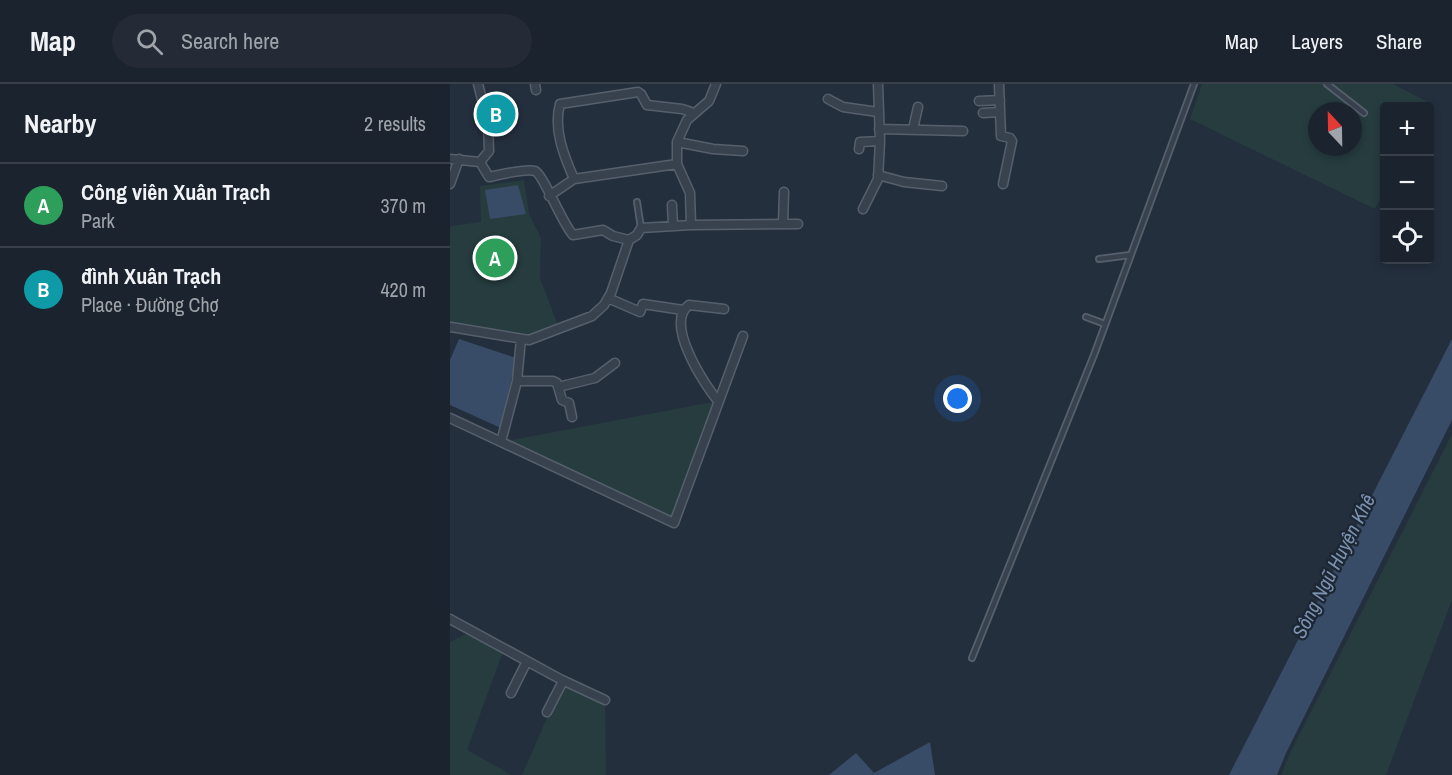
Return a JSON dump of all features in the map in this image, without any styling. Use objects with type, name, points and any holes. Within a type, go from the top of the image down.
[{"type":"street","points":[[478,84],[488,123],[489,151],[480,162]]},
{"type":"street","points":[[691,225],[690,193],[677,164],[677,142],[687,120],[709,101],[716,84]]},
{"type":"street","points":[[863,209],[878,176],[880,141],[878,84]]},
{"type":"street","points":[[999,84],[1001,136],[1010,138],[1012,141],[1003,184]]},
{"type":"street","points":[[574,179],[560,139],[557,115],[560,104],[638,92],[647,105],[682,109],[694,113]]},
{"type":"street","points":[[828,99],[843,107],[878,112]]},
{"type":"street","points":[[980,101],[999,99]]},
{"type":"street","points":[[913,129],[918,107]]},
{"type":"street","points":[[983,113],[1000,112]]},
{"type":"street","points":[[879,129],[963,131]]},
{"type":"street","points":[[859,149],[860,142],[863,140],[880,141]]},
{"type":"street","points":[[677,142],[713,149],[743,151]]},
{"type":"street","points":[[450,184],[455,159],[480,162]]},
{"type":"street","points":[[480,162],[489,177],[529,171],[538,172],[549,196],[573,235],[603,230],[613,236],[629,240]]},
{"type":"street","points":[[549,196],[574,179],[677,164]]},
{"type":"street","points":[[878,176],[904,182],[942,186]]},
{"type":"street","points":[[783,224],[784,192]]},
{"type":"street","points":[[672,205],[673,226]]},
{"type":"street","points":[[450,327],[529,340],[592,316],[599,311],[608,298],[629,240],[637,235],[641,228],[798,224]]},
{"type":"street","points":[[608,298],[640,312],[643,304],[683,310],[693,304],[724,309]]},
{"type":"street","points":[[683,310],[682,331],[688,352],[697,371],[718,401]]},
{"type":"street","points":[[450,418],[674,523],[743,336]]},
{"type":"street","points":[[501,442],[517,381],[521,339]]},
{"type":"street","points":[[558,387],[595,378],[615,363]]},
{"type":"street","points":[[517,381],[557,383],[561,400],[569,403],[572,417]]},
{"type":"street","points":[[450,619],[563,681],[605,700]]},
{"type":"street","points":[[511,693],[526,661]]},
{"type":"street","points":[[547,712],[563,681]]},
{"type":"lane","points":[[972,657],[1105,324],[1194,84]]},
{"type":"lane","points":[[1327,84],[1364,113]]},
{"type":"lane","points":[[638,202],[641,228]]},
{"type":"lane","points":[[1099,260],[1130,255]]},
{"type":"lane","points":[[1086,317],[1105,324]]},
{"type":"green space","points":[[1202,84],[1393,84],[1428,102],[1380,102],[1380,199],[1375,209],[1190,119]]},
{"type":"green space","points":[[524,180],[529,214],[541,238],[540,278],[559,328],[529,340],[450,326],[450,226],[481,222],[480,186]]},
{"type":"green space","points":[[718,401],[674,523],[501,442]]},
{"type":"green space","points":[[1452,434],[1452,600],[1386,775],[1281,775],[1291,751]]},
{"type":"green space","points":[[472,631],[504,649],[467,750],[512,775],[450,775],[450,642]]},
{"type":"green space","points":[[563,681],[605,700],[606,775],[522,775]]},
{"type":"water","points":[[518,185],[526,214],[490,219],[485,190]]},
{"type":"water","points":[[459,339],[516,358],[501,428],[450,405],[450,360]]},
{"type":"water","name":"Sông Ngũ Huyện Khê","points":[[1452,339],[1452,420],[1277,775],[1229,775]]},
{"type":"water","points":[[930,742],[935,775],[829,775],[856,753],[874,773]]},
{"type":"place","name":"đình Xuân Trạch","points":[[496,114]]},
{"type":"place","name":"Công viên Xuân Trạch","points":[[495,258]]}]
